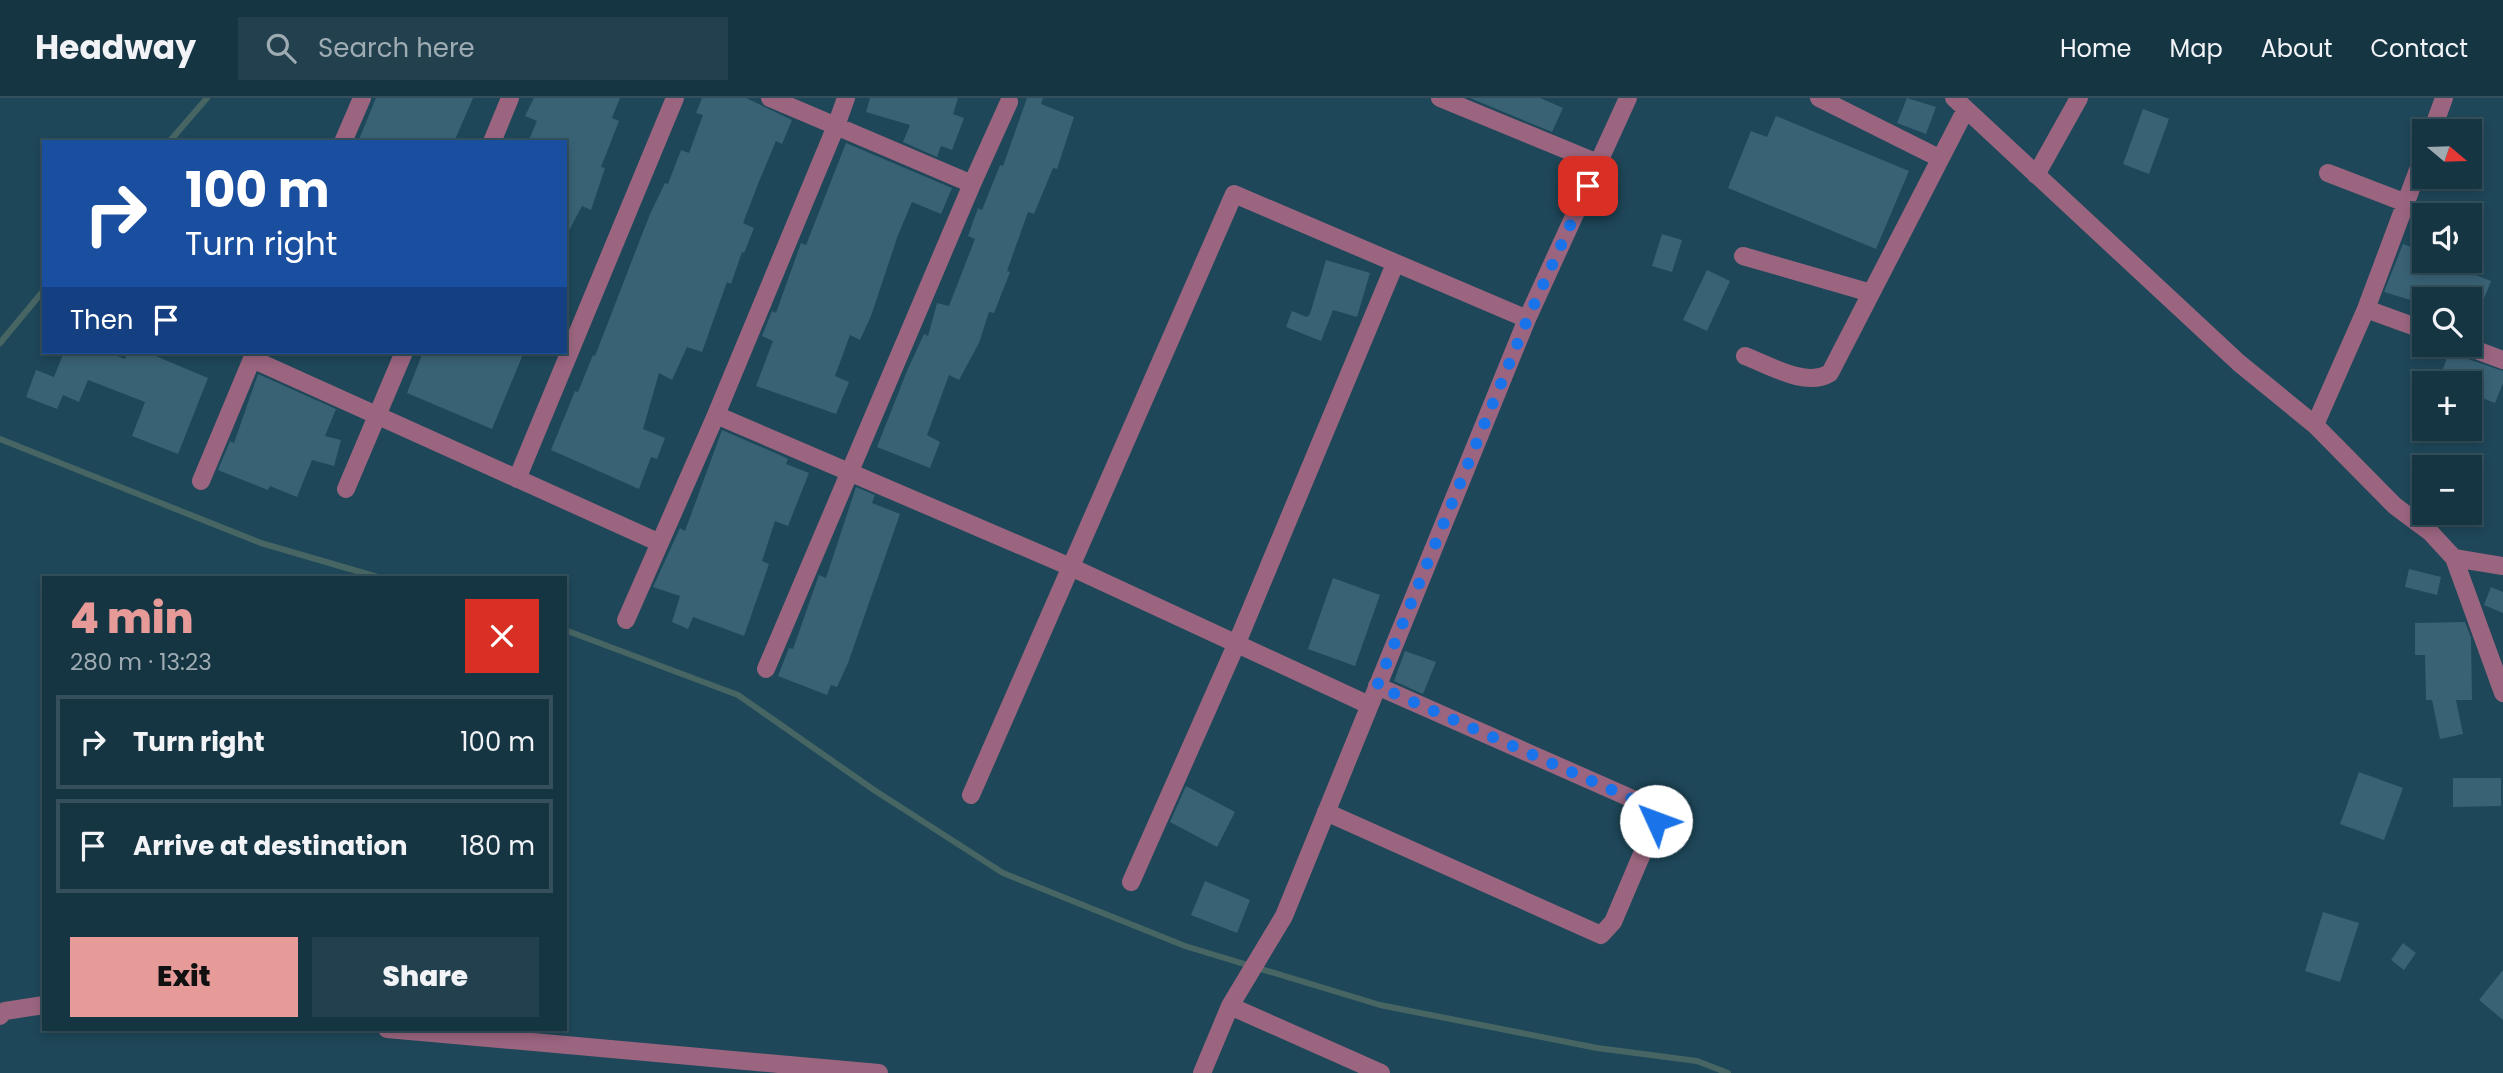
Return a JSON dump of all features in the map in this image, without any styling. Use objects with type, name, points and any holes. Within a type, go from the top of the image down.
[{"type":"street","points":[[344,140],[362,98]]},
{"type":"street","points":[[493,140],[510,98]]},
{"type":"street","points":[[517,479],[675,98]]},
{"type":"street","points":[[770,98],[972,184]]},
{"type":"street","points":[[626,620],[716,415],[846,98]]},
{"type":"street","points":[[1440,98],[1598,163]]},
{"type":"street","points":[[1202,1073],[1230,1006],[1284,916],[1527,320],[1628,98]]},
{"type":"street","points":[[1819,98],[1939,158]]},
{"type":"street","points":[[2036,175],[2079,98]]},
{"type":"street","points":[[2436,119],[2444,98]]},
{"type":"street","points":[[766,669],[1009,102]]},
{"type":"street","points":[[1745,356],[1809,379],[1821,378],[1830,373],[1939,158],[1960,104],[2239,363],[2315,425],[2395,506],[2430,532],[2454,558],[2503,693]]},
{"type":"street","points":[[2328,173],[2406,204]]},
{"type":"street","points":[[2315,425],[2366,309],[2412,188]]},
{"type":"street","points":[[971,795],[1073,568],[1234,194],[1527,320]]},
{"type":"street","points":[[1743,256],[1871,293]]},
{"type":"street","points":[[1131,882],[1236,645],[1395,264]]},
{"type":"street","points":[[2366,309],[2412,326]]},
{"type":"street","points":[[2482,352],[2503,360]]},
{"type":"street","points":[[346,489],[403,354]]},
{"type":"street","points":[[201,481],[254,356],[377,416],[660,544]]},
{"type":"street","points":[[716,415],[1073,568],[1369,705]]},
{"type":"street","points":[[2454,558],[2503,566]]},
{"type":"street","points":[[1326,812],[1601,935],[1613,922],[1656,821],[1653,808],[1377,686]]},
{"type":"street","points":[[0,1016],[5,1011],[42,1005]]},
{"type":"street","points":[[1230,1006],[1352,1067],[1381,1073]]},
{"type":"street","points":[[409,1031],[879,1073]]},
{"type":"building","points":[[376,98],[473,98],[455,140],[359,140]]},
{"type":"building","points":[[534,98],[620,98],[612,118],[619,121],[601,167],[605,168],[591,210],[582,206],[567,234],[567,140],[529,140],[537,121],[525,116]]},
{"type":"building","points":[[702,98],[746,98],[792,120],[782,144],[776,141],[760,179],[743,223],[754,228],[731,284],[727,282],[702,352],[687,347],[672,380],[659,373],[643,429],[665,438],[657,459],[651,457],[639,489],[551,450],[575,391],[578,392],[593,355],[595,356],[650,214],[665,183],[668,184],[681,150],[689,153],[703,115],[696,113]]},
{"type":"building","points":[[870,98],[958,98],[953,114],[964,118],[952,150],[941,146],[937,157],[903,142],[910,125],[866,112]]},
{"type":"building","points":[[1027,98],[1043,98],[1041,104],[1074,117],[1057,169],[1053,168],[1034,214],[1028,212],[994,313],[989,312],[979,343],[959,380],[949,375],[927,435],[940,442],[930,468],[877,447],[924,334],[928,336],[937,303],[949,306],[975,239],[968,236],[978,208],[982,210],[1000,165],[1003,166]]},
{"type":"building","points":[[1470,98],[1540,98],[1563,108],[1552,132]]},
{"type":"building","points":[[1907,98],[1936,107],[1926,134],[1897,123]]},
{"type":"building","points":[[2143,109],[2169,119],[2149,174],[2123,164]]},
{"type":"building","points":[[1776,116],[1909,171],[1876,249],[1728,188],[1751,131],[1767,137]]},
{"type":"building","points":[[846,143],[952,188],[941,214],[912,202],[871,316],[860,340],[850,335],[835,376],[849,382],[836,414],[756,386],[773,341],[762,336],[772,311],[776,313],[801,243],[806,245]]},
{"type":"building","points":[[1662,234],[1682,240],[1672,272],[1652,266]]},
{"type":"building","points":[[2403,244],[2412,247],[2412,273],[2470,273],[2491,281],[2484,299],[2482,287],[2412,287],[2412,300],[2384,292]]},
{"type":"building","points":[[1326,260],[1370,273],[1357,317],[1333,310],[1321,341],[1286,327],[1292,311],[1307,317],[1310,314]]},
{"type":"building","points":[[1707,270],[1730,281],[1707,331],[1683,320]]},
{"type":"building","points":[[63,354],[111,354],[125,359],[127,354],[151,354],[208,378],[178,454],[132,436],[145,402],[88,380],[79,402],[63,395],[57,409],[26,397],[36,370],[54,377]]},
{"type":"building","points":[[422,354],[523,354],[492,429],[407,393]]},
{"type":"building","points":[[2447,357],[2462,357],[2503,371],[2503,383],[2495,403],[2482,398],[2482,371],[2442,371]]},
{"type":"building","points":[[258,374],[336,409],[325,436],[341,440],[334,466],[312,460],[297,497],[270,486],[268,490],[218,470],[230,441],[234,443]]},
{"type":"building","points":[[722,430],[782,456],[788,459],[786,464],[809,473],[788,526],[775,521],[762,561],[769,564],[744,636],[693,617],[688,629],[672,622],[680,596],[653,587],[680,528],[685,531]]},
{"type":"building","points":[[856,487],[875,495],[872,503],[900,514],[848,663],[837,687],[831,685],[827,695],[778,676],[789,648],[793,649],[819,575],[826,578]]},
{"type":"building","points":[[2409,569],[2441,577],[2437,595],[2405,587]]},
{"type":"building","points":[[1333,578],[1380,595],[1355,666],[1308,649]]},
{"type":"building","points":[[2491,587],[2503,592],[2503,613],[2484,605]]},
{"type":"building","points":[[2465,622],[2471,638],[2472,700],[2456,700],[2463,734],[2440,739],[2432,700],[2426,700],[2425,655],[2415,655],[2415,623]]},
{"type":"building","points":[[1405,651],[1436,662],[1423,694],[1394,681]]},
{"type":"building","points":[[2359,772],[2403,788],[2384,840],[2340,824]]},
{"type":"building","points":[[2453,778],[2501,778],[2501,806],[2453,807]]},
{"type":"building","points":[[1186,786],[1235,812],[1217,847],[1170,822]]},
{"type":"building","points":[[1205,881],[1250,900],[1237,933],[1191,915]]},
{"type":"building","points":[[2323,912],[2359,923],[2340,982],[2305,971]]},
{"type":"building","points":[[2403,943],[2416,953],[2404,970],[2391,960]]},
{"type":"building","points":[[2503,970],[2503,1020],[2479,1000]]},
{"type":"waterway","points":[[171,140],[207,98]]},
{"type":"waterway","points":[[0,343],[42,292]]},
{"type":"waterway","points":[[0,439],[261,543],[374,576]]},
{"type":"waterway","points":[[567,631],[738,695],[874,790],[1003,873],[1185,946],[1380,1005],[1597,1048],[1697,1061],[1728,1073]]},
{"type":"route","points":[[1588,186],[1527,320],[1377,686],[1653,808],[1656,821]]}]
